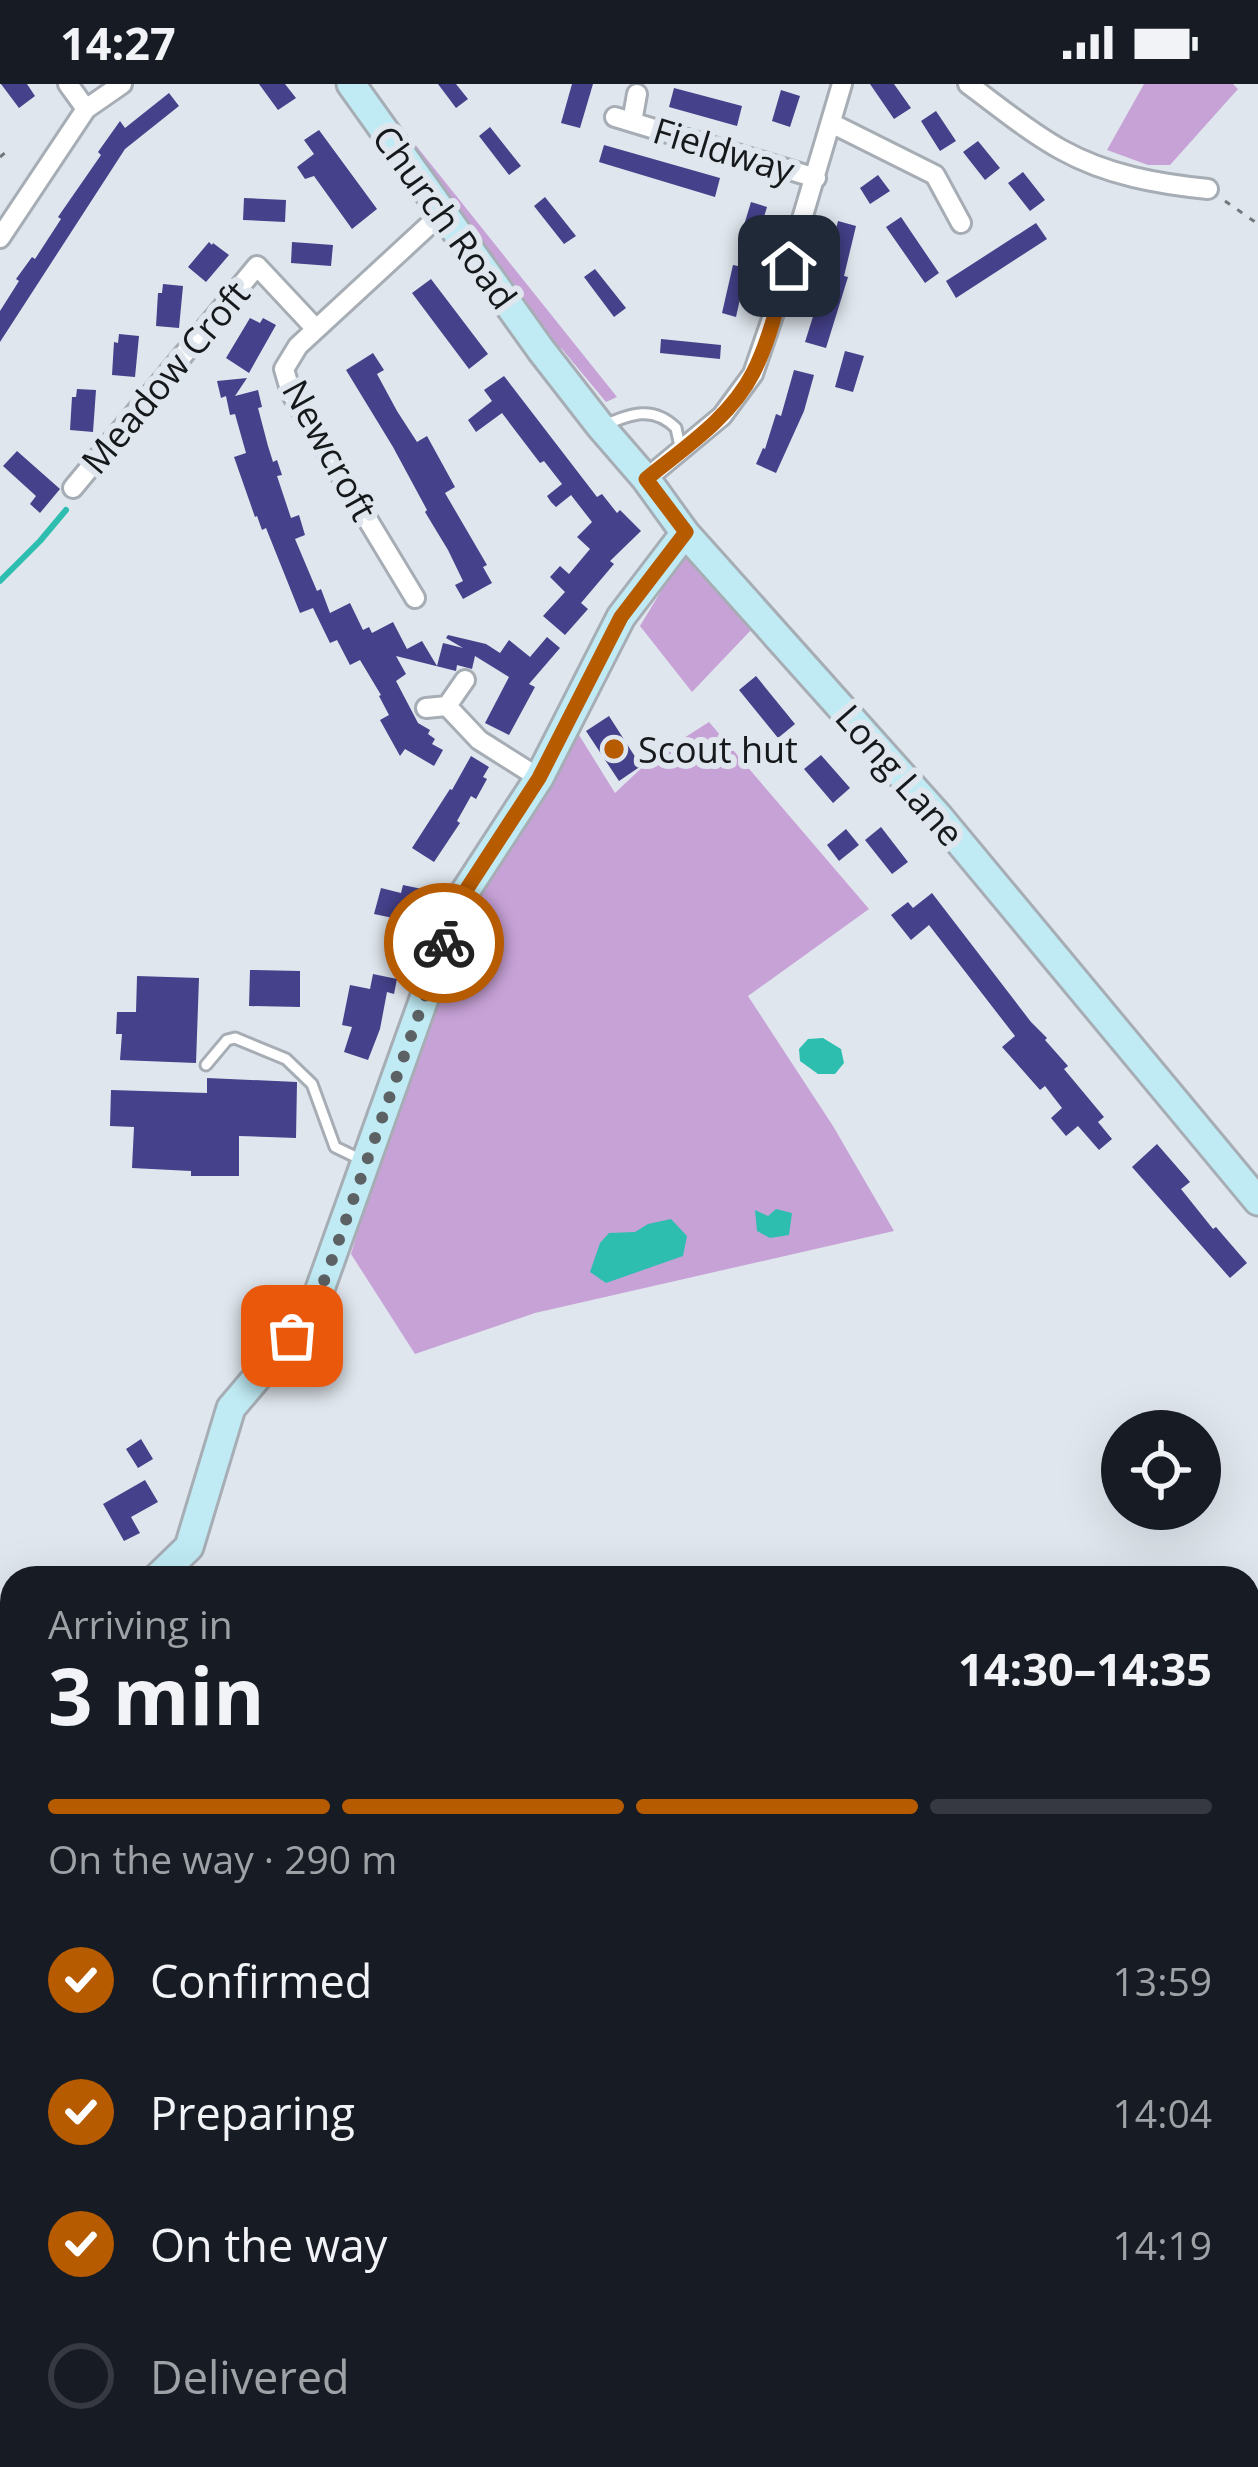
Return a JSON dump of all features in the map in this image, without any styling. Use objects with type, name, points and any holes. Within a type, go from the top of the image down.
[{"type":"street","points":[[68,84],[86,110]]},
{"type":"street","points":[[0,238],[86,110],[122,84]]},
{"type":"street","points":[[646,479],[722,416],[753,374],[842,84]]},
{"type":"street","points":[[968,84],[1061,150],[1120,174],[1208,189]]},
{"type":"street","name":"Church Road","points":[[362,88],[441,214],[541,350]]},
{"type":"street","name":"Fieldway","points":[[637,94],[623,120],[816,178]]},
{"type":"street","points":[[831,123],[934,175],[961,224]]},
{"type":"street","name":"Newcroft","points":[[415,598],[288,384],[284,369],[298,346],[441,214]]},
{"type":"street","name":"Meadow Croft","points":[[73,488],[260,258],[316,329]]},
{"type":"street","name":"Long Lane","points":[[541,350],[686,532],[938,816],[1258,1201]]},
{"type":"street","points":[[169,1566],[189,1547],[231,1408],[315,1304],[459,901],[539,778],[621,617],[686,532]]},
{"type":"street","points":[[426,708],[447,706],[465,680]]},
{"type":"street","points":[[447,706],[479,740],[539,778]]},
{"type":"lane","points":[[601,427],[634,413],[658,415],[676,428],[681,451]]},
{"type":"lane","points":[[206,1065],[235,1037],[286,1059],[312,1084],[335,1147],[367,1162]]},
{"type":"path","points":[[0,158],[6,152]]},
{"type":"path","points":[[1208,189],[1258,224]]},
{"type":"shaded area","points":[[1144,84],[1233,84],[1238,89],[1170,165],[1148,165],[1107,150]]},
{"type":"shaded area","points":[[374,93],[617,397],[606,402],[562,349],[543,336],[375,105]]},
{"type":"shaded area","points":[[681,558],[694,558],[752,629],[692,692],[640,626]]},
{"type":"shaded area","points":[[709,722],[869,909],[748,996],[894,1231],[535,1313],[415,1354],[351,1254],[382,1149],[464,916],[579,735],[615,793],[651,759]]},
{"type":"shaded area","points":[[823,1038],[841,1049],[844,1063],[835,1074],[818,1074],[800,1061],[799,1049],[808,1039]]},
{"type":"shaded area","points":[[776,1209],[792,1213],[789,1235],[770,1238],[757,1231],[755,1210],[768,1216]]},
{"type":"shaded area","points":[[671,1219],[687,1236],[683,1256],[606,1283],[590,1272],[600,1243],[609,1233],[635,1232]]},
{"type":"building","points":[[1,84],[27,84],[35,96],[19,108]]},
{"type":"building","points":[[259,84],[285,84],[296,98],[278,110]]},
{"type":"building","points":[[438,84],[456,84],[468,99],[456,108]]},
{"type":"building","points":[[572,84],[593,84],[580,128],[561,123]]},
{"type":"building","points":[[870,84],[894,84],[911,108],[894,119]]},
{"type":"building","points":[[674,88],[742,106],[737,126],[669,107]]},
{"type":"building","points":[[781,90],[800,96],[790,127],[772,121]]},
{"type":"building","points":[[169,93],[179,106],[125,149],[0,342],[0,311],[16,279],[61,219],[58,217],[101,155],[98,152],[120,121],[125,128]]},
{"type":"building","points":[[936,111],[956,141],[940,151],[921,121]]},
{"type":"building","points":[[490,127],[521,166],[509,175],[479,136]]},
{"type":"building","points":[[319,130],[377,209],[352,229],[314,176],[305,179],[297,167],[314,154],[304,140]]},
{"type":"building","points":[[978,141],[1000,168],[985,180],[963,152]]},
{"type":"building","points":[[604,145],[720,178],[715,197],[599,162]]},
{"type":"building","points":[[1023,172],[1045,200],[1030,211],[1008,183]]},
{"type":"building","points":[[878,175],[890,191],[870,204],[860,188]]},
{"type":"building","points":[[545,197],[576,236],[564,244],[534,206]]},
{"type":"building","points":[[244,198],[286,200],[285,222],[243,220]]},
{"type":"building","points":[[751,202],[767,207],[757,240],[741,235]]},
{"type":"building","points":[[901,217],[939,273],[925,283],[886,227]]},
{"type":"building","points":[[838,221],[856,226],[844,276],[848,277],[826,348],[805,342]]},
{"type":"building","points":[[1036,223],[1047,239],[956,298],[946,281]]},
{"type":"building","points":[[209,242],[229,255],[206,282],[188,267]]},
{"type":"building","points":[[292,242],[333,245],[331,266],[291,263]]},
{"type":"building","points":[[733,265],[747,268],[736,317],[722,313]]},
{"type":"building","points":[[595,269],[626,308],[614,317],[584,277]]},
{"type":"building","points":[[431,279],[488,354],[469,369],[412,293]]},
{"type":"building","points":[[163,284],[183,286],[179,328],[156,326]]},
{"type":"building","points":[[250,318],[276,325],[249,373],[226,358]]},
{"type":"building","points":[[119,334],[139,336],[135,377],[112,375]]},
{"type":"building","points":[[661,339],[721,345],[720,359],[660,353]]},
{"type":"building","points":[[845,351],[864,356],[853,392],[835,387]]},
{"type":"building","points":[[373,353],[384,370],[377,374],[397,411],[417,442],[427,436],[455,487],[445,493],[487,565],[483,567],[492,583],[463,599],[455,585],[463,581],[448,550],[346,370]]},
{"type":"building","points":[[794,370],[814,375],[804,411],[776,473],[756,464],[776,414],[781,416]]},
{"type":"building","points":[[504,376],[597,497],[602,494],[641,531],[610,561],[614,564],[581,603],[588,609],[565,635],[543,616],[565,592],[550,577],[560,566],[569,574],[590,549],[577,537],[592,522],[571,495],[556,507],[551,502],[547,496],[562,484],[502,413],[476,432],[468,420],[492,401],[484,390]]},
{"type":"building","points":[[247,378],[235,396],[258,390],[268,446],[282,475],[277,476],[291,518],[299,515],[305,535],[295,539],[330,613],[350,603],[363,630],[369,627],[372,633],[393,622],[407,649],[422,641],[437,666],[443,643],[463,648],[448,635],[486,644],[500,653],[509,640],[530,657],[547,637],[560,648],[529,684],[535,687],[509,735],[485,723],[509,677],[475,656],[472,669],[457,665],[456,671],[396,656],[406,674],[396,681],[418,723],[430,730],[428,734],[435,739],[432,744],[443,750],[434,766],[405,749],[400,756],[380,720],[389,715],[381,695],[360,660],[350,665],[337,640],[330,643],[313,608],[300,613],[266,528],[262,530],[255,517],[234,457],[246,453],[235,414],[230,415],[217,381]]},
{"type":"building","points":[[77,389],[96,390],[93,432],[70,430]]},
{"type":"building","points":[[17,451],[60,489],[40,513],[30,504],[36,496],[3,466]]},
{"type":"building","points":[[756,676],[795,724],[778,738],[739,690]]},
{"type":"building","name":"Scout hut","points":[[609,716],[641,766],[619,781],[586,731]]},
{"type":"building","points":[[821,755],[850,788],[833,803],[804,769]]},
{"type":"building","points":[[471,756],[489,767],[483,777],[487,779],[476,799],[471,796],[460,823],[434,862],[412,848]]},
{"type":"building","points":[[881,827],[908,862],[892,874],[865,840]]},
{"type":"building","points":[[846,829],[859,845],[839,861],[827,845]]},
{"type":"building","points":[[403,885],[422,889],[408,950],[387,945],[393,918],[374,914],[381,888],[401,893]]},
{"type":"building","points":[[932,893],[1104,1117],[1098,1122],[1112,1139],[1099,1150],[1078,1126],[1066,1136],[1051,1118],[1062,1108],[1002,1047],[1015,1036],[929,925],[911,940],[891,915],[908,902],[913,908]]},
{"type":"building","points":[[250,970],[300,971],[300,1007],[249,1006]]},
{"type":"building","points":[[373,974],[397,979],[394,994],[387,992],[368,1060],[344,1052],[352,1027],[342,1025],[350,985],[370,989]]},
{"type":"building","points":[[137,976],[199,978],[196,1063],[120,1060],[122,1034],[116,1034],[117,1012],[136,1012]]},
{"type":"building","points":[[207,1078],[297,1082],[296,1138],[239,1136],[239,1176],[132,1168],[134,1127],[110,1126],[111,1090],[207,1093]]},
{"type":"building","points":[[1157,1144],[1190,1182],[1181,1189],[1247,1263],[1230,1278],[1132,1167]]},
{"type":"building","points":[[141,1439],[153,1459],[138,1468],[126,1449]]},
{"type":"building","points":[[145,1480],[158,1502],[131,1517],[140,1533],[124,1541],[103,1504]]},
{"type":"waterway","points":[[0,581],[66,510]]},
{"type":"way so far","points":[[292,1336],[315,1304],[329,1268],[444,943]]},
{"type":"place","name":"Scout hut","points":[[614,749]]},
{"type":"route","points":[[444,943],[459,901],[539,778],[621,617],[686,532],[646,479],[722,416],[744,388],[759,358],[789,266]]}]
